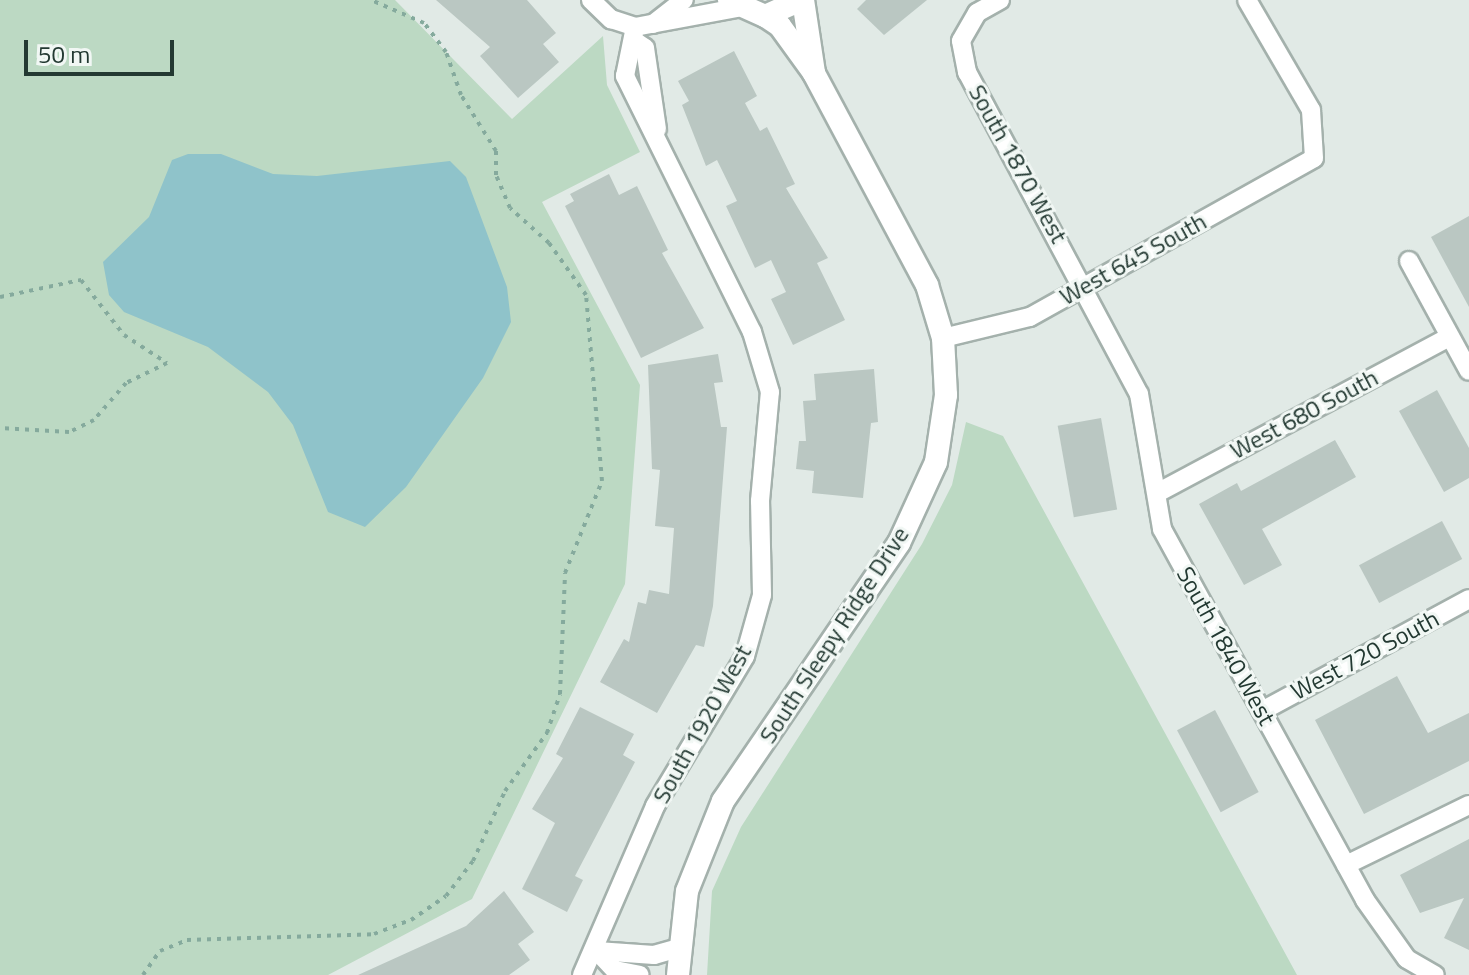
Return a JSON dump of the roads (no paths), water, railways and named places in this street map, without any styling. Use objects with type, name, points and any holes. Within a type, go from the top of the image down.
[{"type":"street","points":[[591,0],[641,31],[733,4],[765,16],[802,0]]},
{"type":"street","points":[[641,31],[684,0]]},
{"type":"street","name":"South Sleepy Ridge Drive","points":[[802,0],[814,73]]},
{"type":"street","name":"South 1870 West","points":[[1000,0],[977,13],[961,41],[967,72],[1085,284]]},
{"type":"street","name":"West 645 South","points":[[943,338],[1030,317],[1314,158],[1311,110],[1247,0]]},
{"type":"street","name":"South Sleepy Ridge Drive","points":[[676,975],[687,891],[723,801],[899,543],[936,462],[946,395],[943,338],[927,285],[814,73],[765,16]]},
{"type":"street","name":"South 1920 West","points":[[582,975],[597,951],[655,806],[745,656],[762,595],[760,501],[770,392],[752,332],[657,129],[645,120],[625,76],[625,52],[641,31]]},
{"type":"street","points":[[1409,261],[1469,371]]},
{"type":"street","name":"South 1840 West","points":[[1085,284],[1139,394],[1159,492],[1162,529],[1346,865],[1407,959],[1435,975]]},
{"type":"street","name":"West 680 South","points":[[1159,492],[1449,337]]},
{"type":"street","name":"West 720 South","points":[[1262,711],[1469,599]]},
{"type":"street","points":[[1346,865],[1469,805]]},
{"type":"street","points":[[597,951],[654,955],[679,948]]},
{"type":"street","points":[[597,951],[615,970],[640,975]]},
{"type":"water","points":[[188,154],[221,154],[273,174],[317,176],[450,161],[466,177],[507,287],[511,322],[483,378],[406,487],[365,527],[328,512],[293,425],[268,392],[208,347],[124,312],[109,295],[103,262],[149,217],[172,160]]}]
